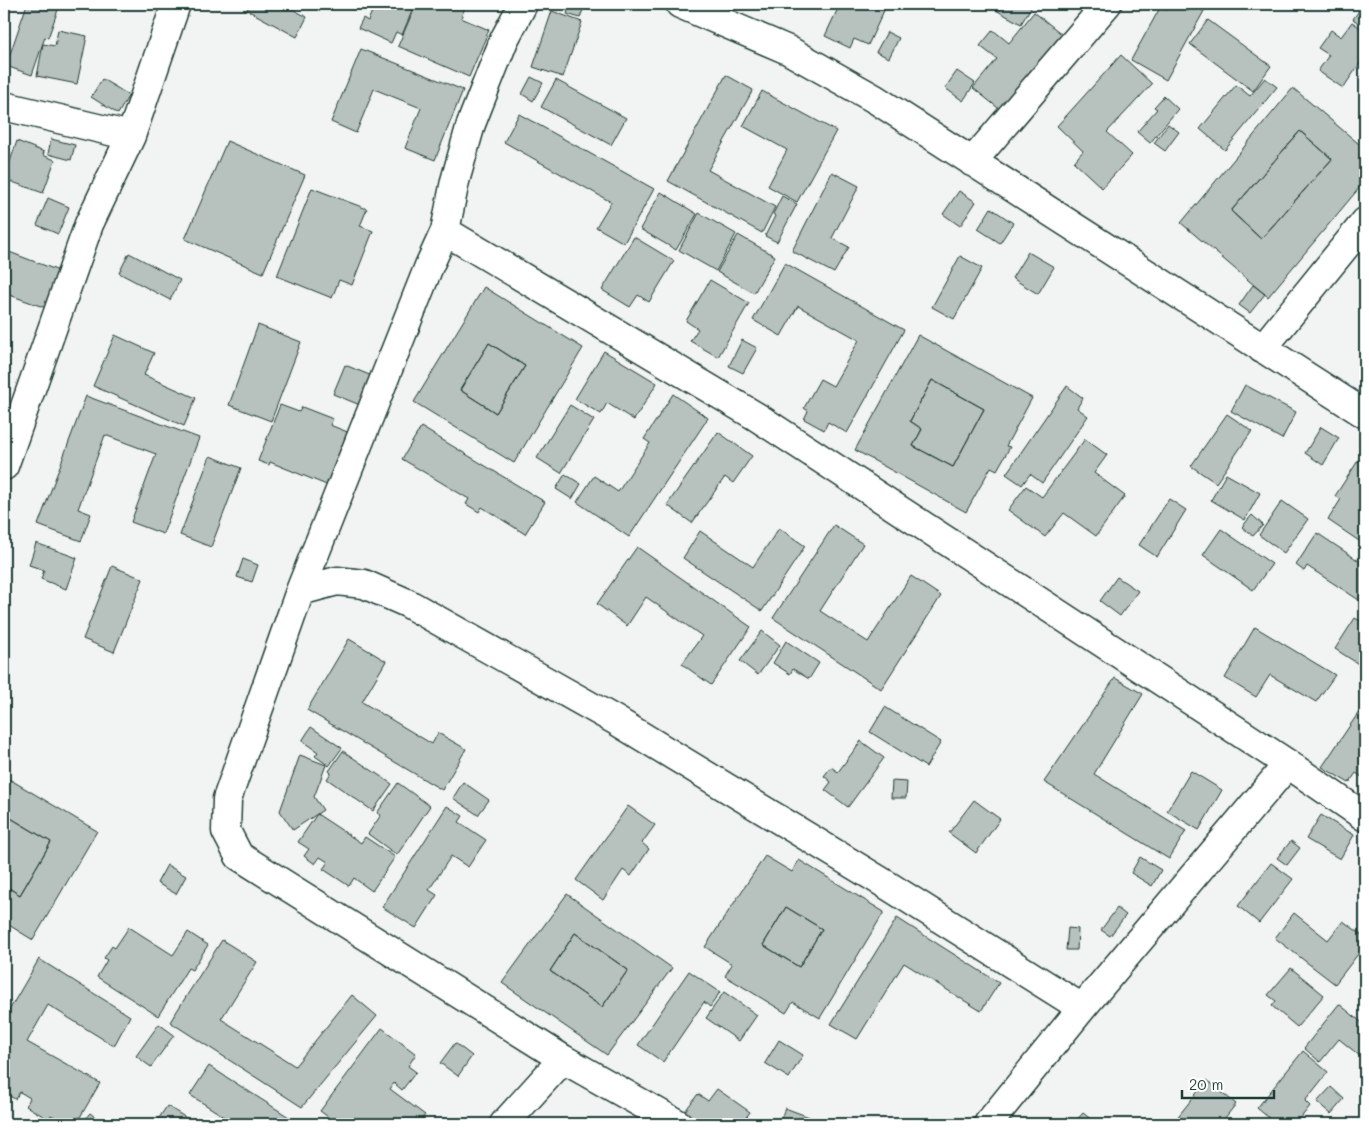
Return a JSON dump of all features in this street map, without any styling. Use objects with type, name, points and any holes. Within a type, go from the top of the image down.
[{"type":"street","points":[[4,466],[89,224],[131,136],[176,4]]},
{"type":"street","points":[[523,4],[504,40],[470,124],[455,181],[445,231],[429,266],[300,591],[227,799],[226,831],[239,856],[563,1059],[678,1124]]},
{"type":"street","points":[[680,4],[788,50],[876,99],[1365,414]]},
{"type":"street","points":[[972,162],[1107,4]]},
{"type":"street","points":[[4,106],[131,136]]},
{"type":"street","points":[[1262,349],[1365,222]]},
{"type":"street","points":[[445,231],[757,417],[1288,764],[1365,817]]},
{"type":"street","points":[[300,591],[337,581],[364,584],[407,603],[615,720],[887,885],[1082,1008]]},
{"type":"street","points":[[988,1124],[1082,1008],[1288,764]]},
{"type":"street","points":[[504,1124],[563,1059]]},
{"type":"building","points":[[27,4],[60,4],[48,38],[45,37],[32,75],[6,66]]},
{"type":"building","points":[[250,4],[283,4],[307,17],[297,37],[247,10]]},
{"type":"building","points":[[375,4],[415,4],[402,35],[396,32],[391,43],[358,28],[363,18],[368,21]]},
{"type":"building","points":[[416,4],[431,6],[432,4],[457,4],[465,7],[461,18],[489,30],[469,77],[398,46]]},
{"type":"building","points":[[570,4],[585,4],[580,18],[567,14]]},
{"type":"building","points":[[840,4],[887,4],[868,45],[854,39],[850,48],[825,36]]},
{"type":"building","points":[[985,4],[1033,4],[1021,24]]},
{"type":"building","points":[[1170,4],[1176,4],[1188,11],[1192,5],[1204,11],[1166,80],[1131,60],[1161,6],[1167,10]]},
{"type":"building","points":[[1365,4],[1365,28],[1353,19]]},
{"type":"building","points":[[552,11],[582,22],[563,77],[533,67]]},
{"type":"building","points":[[1034,12],[1068,39],[1007,115],[973,88],[997,59],[980,46],[993,30],[1009,43]]},
{"type":"building","points":[[1208,20],[1271,66],[1253,91],[1190,44]]},
{"type":"building","points":[[1352,22],[1365,31],[1365,56],[1343,88],[1318,71],[1329,55],[1318,48],[1331,30],[1341,37]]},
{"type":"building","points":[[58,30],[87,36],[77,84],[37,76],[43,44],[55,46]]},
{"type":"building","points":[[887,32],[899,38],[889,58],[876,52]]},
{"type":"building","points":[[361,49],[463,90],[435,160],[405,148],[421,108],[374,89],[356,133],[331,122]]},
{"type":"building","points":[[1121,55],[1152,84],[1107,132],[1132,155],[1102,188],[1074,162],[1083,151],[1057,126]]},
{"type":"building","points":[[957,71],[975,83],[963,101],[945,88]]},
{"type":"building","points":[[726,75],[753,90],[708,170],[775,207],[762,233],[668,181]]},
{"type":"building","points":[[531,77],[543,83],[533,101],[522,94]]},
{"type":"building","points":[[1265,78],[1277,87],[1225,150],[1200,129],[1236,85],[1250,96]]},
{"type":"building","points":[[102,79],[129,95],[118,114],[91,97]]},
{"type":"building","points":[[556,80],[626,118],[611,145],[541,107]]},
{"type":"building","points":[[1293,88],[1365,149],[1365,181],[1268,297],[1181,223]],"holes":[[[1300,131],[1332,159],[1261,239],[1231,211]]]},
{"type":"building","points":[[762,91],[836,131],[797,202],[768,186],[787,150],[743,126]]},
{"type":"building","points":[[1164,96],[1178,109],[1150,143],[1137,132],[1157,109],[1154,107]]},
{"type":"building","points":[[519,114],[654,189],[624,243],[596,227],[611,202],[504,142]]},
{"type":"building","points":[[1168,124],[1179,132],[1165,151],[1154,143]]},
{"type":"building","points":[[1300,131],[1332,159],[1261,239],[1231,211]]},
{"type":"building","points":[[51,139],[75,145],[71,160],[48,154]]},
{"type":"building","points":[[17,141],[44,152],[43,155],[55,160],[43,193],[4,179]]},
{"type":"building","points":[[227,141],[305,175],[263,273],[185,239]]},
{"type":"building","points":[[832,172],[859,186],[832,238],[849,247],[834,273],[792,251]]},
{"type":"building","points":[[312,188],[367,209],[360,226],[373,231],[352,285],[339,280],[332,298],[277,276]]},
{"type":"building","points":[[959,191],[976,202],[960,226],[943,214]]},
{"type":"building","points":[[661,192],[697,214],[676,250],[640,229]]},
{"type":"building","points":[[782,196],[797,204],[777,242],[765,236]]},
{"type":"building","points":[[48,198],[69,207],[58,234],[37,225]]},
{"type":"building","points":[[991,208],[1013,223],[1000,243],[978,229]]},
{"type":"building","points":[[699,213],[736,234],[716,271],[679,250]]},
{"type":"building","points":[[738,235],[775,256],[754,293],[717,272]]},
{"type":"building","points":[[634,237],[674,261],[649,302],[638,295],[630,307],[602,290]]},
{"type":"building","points":[[4,250],[59,271],[46,308],[4,293]]},
{"type":"building","points":[[1028,252],[1054,267],[1038,294],[1012,278]]},
{"type":"building","points":[[129,253],[180,280],[170,300],[119,273]]},
{"type":"building","points":[[960,256],[982,268],[954,319],[932,307]]},
{"type":"building","points":[[785,263],[904,330],[847,433],[828,422],[824,430],[804,419],[808,411],[804,408],[820,379],[833,386],[859,340],[798,306],[781,336],[753,320]]},
{"type":"building","points":[[710,280],[749,303],[718,357],[690,341],[698,329],[686,321]]},
{"type":"building","points":[[1253,285],[1265,294],[1250,313],[1239,305]]},
{"type":"building","points":[[484,287],[583,348],[514,463],[414,402]],"holes":[[[489,343],[525,366],[496,413],[460,390]]]},
{"type":"building","points":[[258,325],[301,342],[271,421],[229,405]]},
{"type":"building","points":[[115,335],[154,353],[144,375],[196,398],[184,426],[93,386]]},
{"type":"building","points":[[918,335],[1032,398],[1006,446],[1010,447],[997,470],[991,467],[966,512],[855,450]],"holes":[[[932,380],[984,409],[953,467],[913,446],[922,429],[910,421]]]},
{"type":"building","points":[[742,340],[757,348],[743,373],[729,366]]},
{"type":"building","points":[[489,343],[525,366],[496,413],[460,390]]},
{"type":"building","points":[[604,351],[657,383],[634,420],[607,403],[601,414],[575,399]]},
{"type":"building","points":[[345,365],[372,376],[360,405],[333,394]]},
{"type":"building","points":[[932,380],[984,409],[953,467],[913,446],[922,429],[910,421]]},
{"type":"building","points":[[1245,385],[1296,412],[1282,439],[1231,411]]},
{"type":"building","points":[[1067,386],[1083,398],[1077,408],[1088,416],[1042,483],[1030,474],[1022,485],[1006,474]]},
{"type":"building","points":[[673,394],[708,418],[629,537],[577,502],[594,476],[618,492],[650,443],[644,439]]},
{"type":"building","points":[[86,396],[199,438],[163,534],[131,522],[156,454],[105,435],[78,509],[91,514],[81,541],[38,525]]},
{"type":"building","points":[[280,405],[299,412],[302,407],[333,419],[330,425],[350,433],[329,486],[270,462],[269,465],[258,461]]},
{"type":"building","points":[[570,405],[594,420],[561,473],[537,458]]},
{"type":"building","points":[[1227,414],[1252,431],[1216,483],[1191,466]]},
{"type":"building","points":[[421,427],[545,502],[525,534],[482,507],[479,512],[466,504],[469,499],[402,459]]},
{"type":"building","points":[[1321,427],[1339,438],[1323,465],[1305,453]]},
{"type":"building","points":[[718,432],[752,456],[733,483],[725,477],[692,523],[667,505]]},
{"type":"building","points":[[1085,439],[1107,455],[1094,473],[1125,496],[1096,536],[1064,513],[1045,537],[1008,510],[1026,486],[1042,497]]},
{"type":"building","points":[[1365,450],[1365,545],[1328,520],[1341,499],[1335,496]]},
{"type":"building","points":[[210,456],[241,468],[211,547],[180,535]]},
{"type":"building","points":[[565,474],[581,484],[572,499],[556,489]]},
{"type":"building","points":[[1226,474],[1260,493],[1245,520],[1211,500]]},
{"type":"building","points":[[1169,499],[1186,510],[1157,557],[1139,545]]},
{"type":"building","points":[[1282,501],[1308,519],[1284,553],[1259,535]]},
{"type":"building","points":[[1252,515],[1263,525],[1253,536],[1242,527]]},
{"type":"building","points":[[834,525],[863,544],[820,611],[868,642],[911,576],[941,596],[881,689],[773,618]]},
{"type":"building","points":[[779,528],[805,546],[762,611],[683,558],[700,531],[753,567]]},
{"type":"building","points":[[1221,529],[1272,564],[1253,590],[1203,555]]},
{"type":"building","points":[[1317,533],[1365,565],[1365,604],[1307,566],[1304,571],[1296,565]]},
{"type":"building","points":[[36,543],[77,558],[66,589],[41,579],[44,570],[29,565]]},
{"type":"building","points":[[637,547],[751,627],[711,685],[682,664],[702,636],[646,597],[627,626],[597,604]]},
{"type":"building","points":[[243,559],[258,565],[252,582],[237,577]]},
{"type":"building","points":[[112,566],[143,579],[114,652],[83,639]]},
{"type":"building","points":[[1117,577],[1138,591],[1120,616],[1100,601]]},
{"type":"building","points":[[1355,618],[1365,624],[1365,656],[1360,665],[1335,649]]},
{"type":"building","points":[[1255,627],[1335,675],[1316,702],[1270,675],[1256,697],[1225,678]]},
{"type":"building","points":[[762,631],[780,645],[758,675],[740,661]]},
{"type":"building","points":[[349,639],[386,661],[362,702],[432,744],[438,733],[466,749],[442,790],[307,710]]},
{"type":"building","points":[[786,641],[819,663],[809,679],[793,669],[790,674],[773,663]]},
{"type":"building","points":[[1115,678],[1143,694],[1094,774],[1186,831],[1169,859],[1044,782]]},
{"type":"building","points":[[1365,703],[1365,779],[1356,773],[1349,783],[1322,767]]},
{"type":"building","points":[[885,707],[941,742],[926,767],[870,732]]},
{"type":"building","points":[[311,727],[342,748],[329,766],[315,756],[318,752],[302,741]]},
{"type":"building","points":[[861,741],[884,758],[848,807],[825,790],[831,782],[824,776],[831,767],[838,772]]},
{"type":"building","points":[[343,751],[392,784],[373,811],[327,779],[331,773],[329,771]]},
{"type":"building","points":[[300,755],[326,765],[314,797],[323,810],[293,830],[280,811]]},
{"type":"building","points":[[1191,771],[1222,790],[1199,830],[1167,811]]},
{"type":"building","points":[[4,776],[97,831],[33,940],[4,922],[4,885],[20,895],[51,842],[4,814]]},
{"type":"building","points":[[892,781],[907,782],[906,798],[891,798]]},
{"type":"building","points":[[463,782],[489,800],[478,815],[453,798]]},
{"type":"building","points":[[398,783],[430,806],[397,855],[368,834],[381,815],[377,813]]},
{"type":"building","points":[[974,800],[1000,819],[976,853],[949,833]]},
{"type":"building","points":[[447,806],[463,816],[459,822],[486,840],[468,867],[451,856],[429,890],[437,895],[416,928],[382,907]]},
{"type":"building","points":[[628,806],[655,825],[642,843],[649,849],[631,876],[623,870],[603,900],[576,880]]},
{"type":"building","points":[[4,814],[51,842],[20,895],[4,885]]},
{"type":"building","points":[[317,814],[361,843],[365,837],[395,857],[372,891],[354,878],[349,886],[323,869],[328,862],[320,857],[315,864],[304,856],[309,849],[298,842]]},
{"type":"building","points":[[1321,815],[1354,835],[1340,859],[1306,839]]},
{"type":"building","points":[[1291,841],[1300,848],[1287,865],[1277,858]]},
{"type":"building","points":[[765,856],[792,872],[799,860],[884,912],[820,1018],[793,1002],[786,1013],[725,976],[732,964],[705,947]],"holes":[[[786,907],[822,929],[799,967],[763,945]]]},
{"type":"building","points":[[1140,857],[1161,870],[1152,886],[1131,873]]},
{"type":"building","points":[[1271,863],[1293,879],[1259,923],[1238,906]]},
{"type":"building","points":[[167,865],[186,876],[176,894],[157,883]]},
{"type":"building","points":[[567,894],[672,968],[607,1055],[502,983]],"holes":[[[575,933],[628,970],[602,1007],[550,971]]]},
{"type":"building","points":[[786,907],[822,929],[799,967],[763,945]]},
{"type":"building","points":[[1117,908],[1126,915],[1110,936],[1101,930]]},
{"type":"building","points":[[1294,913],[1328,940],[1343,921],[1365,937],[1365,945],[1335,984],[1275,938]]},
{"type":"building","points":[[897,918],[999,983],[981,1011],[904,963],[857,1039],[831,1024]]},
{"type":"building","points":[[129,927],[173,955],[188,932],[208,945],[192,970],[188,968],[158,1016],[97,977],[107,960],[104,958],[112,946],[115,948]]},
{"type":"building","points":[[1068,928],[1078,929],[1077,950],[1066,950]]},
{"type":"building","points":[[575,933],[628,970],[602,1007],[550,971]]},
{"type":"building","points":[[222,940],[257,962],[221,1019],[295,1066],[352,995],[377,1016],[302,1107],[170,1022]]},
{"type":"building","points":[[39,959],[130,1016],[114,1046],[48,1005],[27,1042],[100,1083],[76,1124],[67,1124],[51,1115],[48,1119],[26,1106],[30,1098],[20,1092],[15,1099],[4,1093],[4,1019]]},
{"type":"building","points":[[1291,968],[1324,995],[1297,1027],[1272,1006],[1276,1001],[1268,995]]},
{"type":"building","points":[[689,971],[720,992],[710,1007],[704,1002],[663,1062],[638,1045]]},
{"type":"building","points":[[724,992],[757,1015],[739,1041],[706,1018]]},
{"type":"building","points":[[1339,1004],[1365,1025],[1365,1060],[1339,1039],[1320,1062],[1304,1048]]},
{"type":"building","points":[[159,1024],[174,1035],[151,1067],[136,1056]]},
{"type":"building","points":[[382,1028],[416,1054],[408,1066],[416,1072],[402,1090],[394,1083],[390,1089],[425,1115],[418,1124],[338,1124],[320,1111]]},
{"type":"building","points":[[779,1040],[803,1055],[789,1078],[765,1063]]},
{"type":"building","points":[[455,1043],[472,1056],[458,1076],[440,1063]]},
{"type":"building","points":[[1303,1051],[1328,1072],[1305,1101],[1310,1106],[1296,1124],[1276,1124],[1257,1108]]},
{"type":"building","points":[[209,1066],[292,1119],[289,1124],[236,1124],[190,1095]]},
{"type":"building","points":[[1207,1080],[1236,1104],[1220,1124],[1172,1124]]},
{"type":"building","points":[[1331,1087],[1344,1099],[1331,1114],[1317,1102]]},
{"type":"building","points":[[717,1089],[750,1112],[741,1124],[694,1124],[682,1115],[698,1094],[708,1101]]},
{"type":"building","points":[[167,1106],[196,1124],[155,1124]]},
{"type":"building","points":[[785,1108],[828,1124],[779,1124]]},
{"type":"building","points":[[90,1113],[104,1124],[81,1124]]},
{"type":"building","points":[[1083,1113],[1097,1124],[1073,1124]]}]
